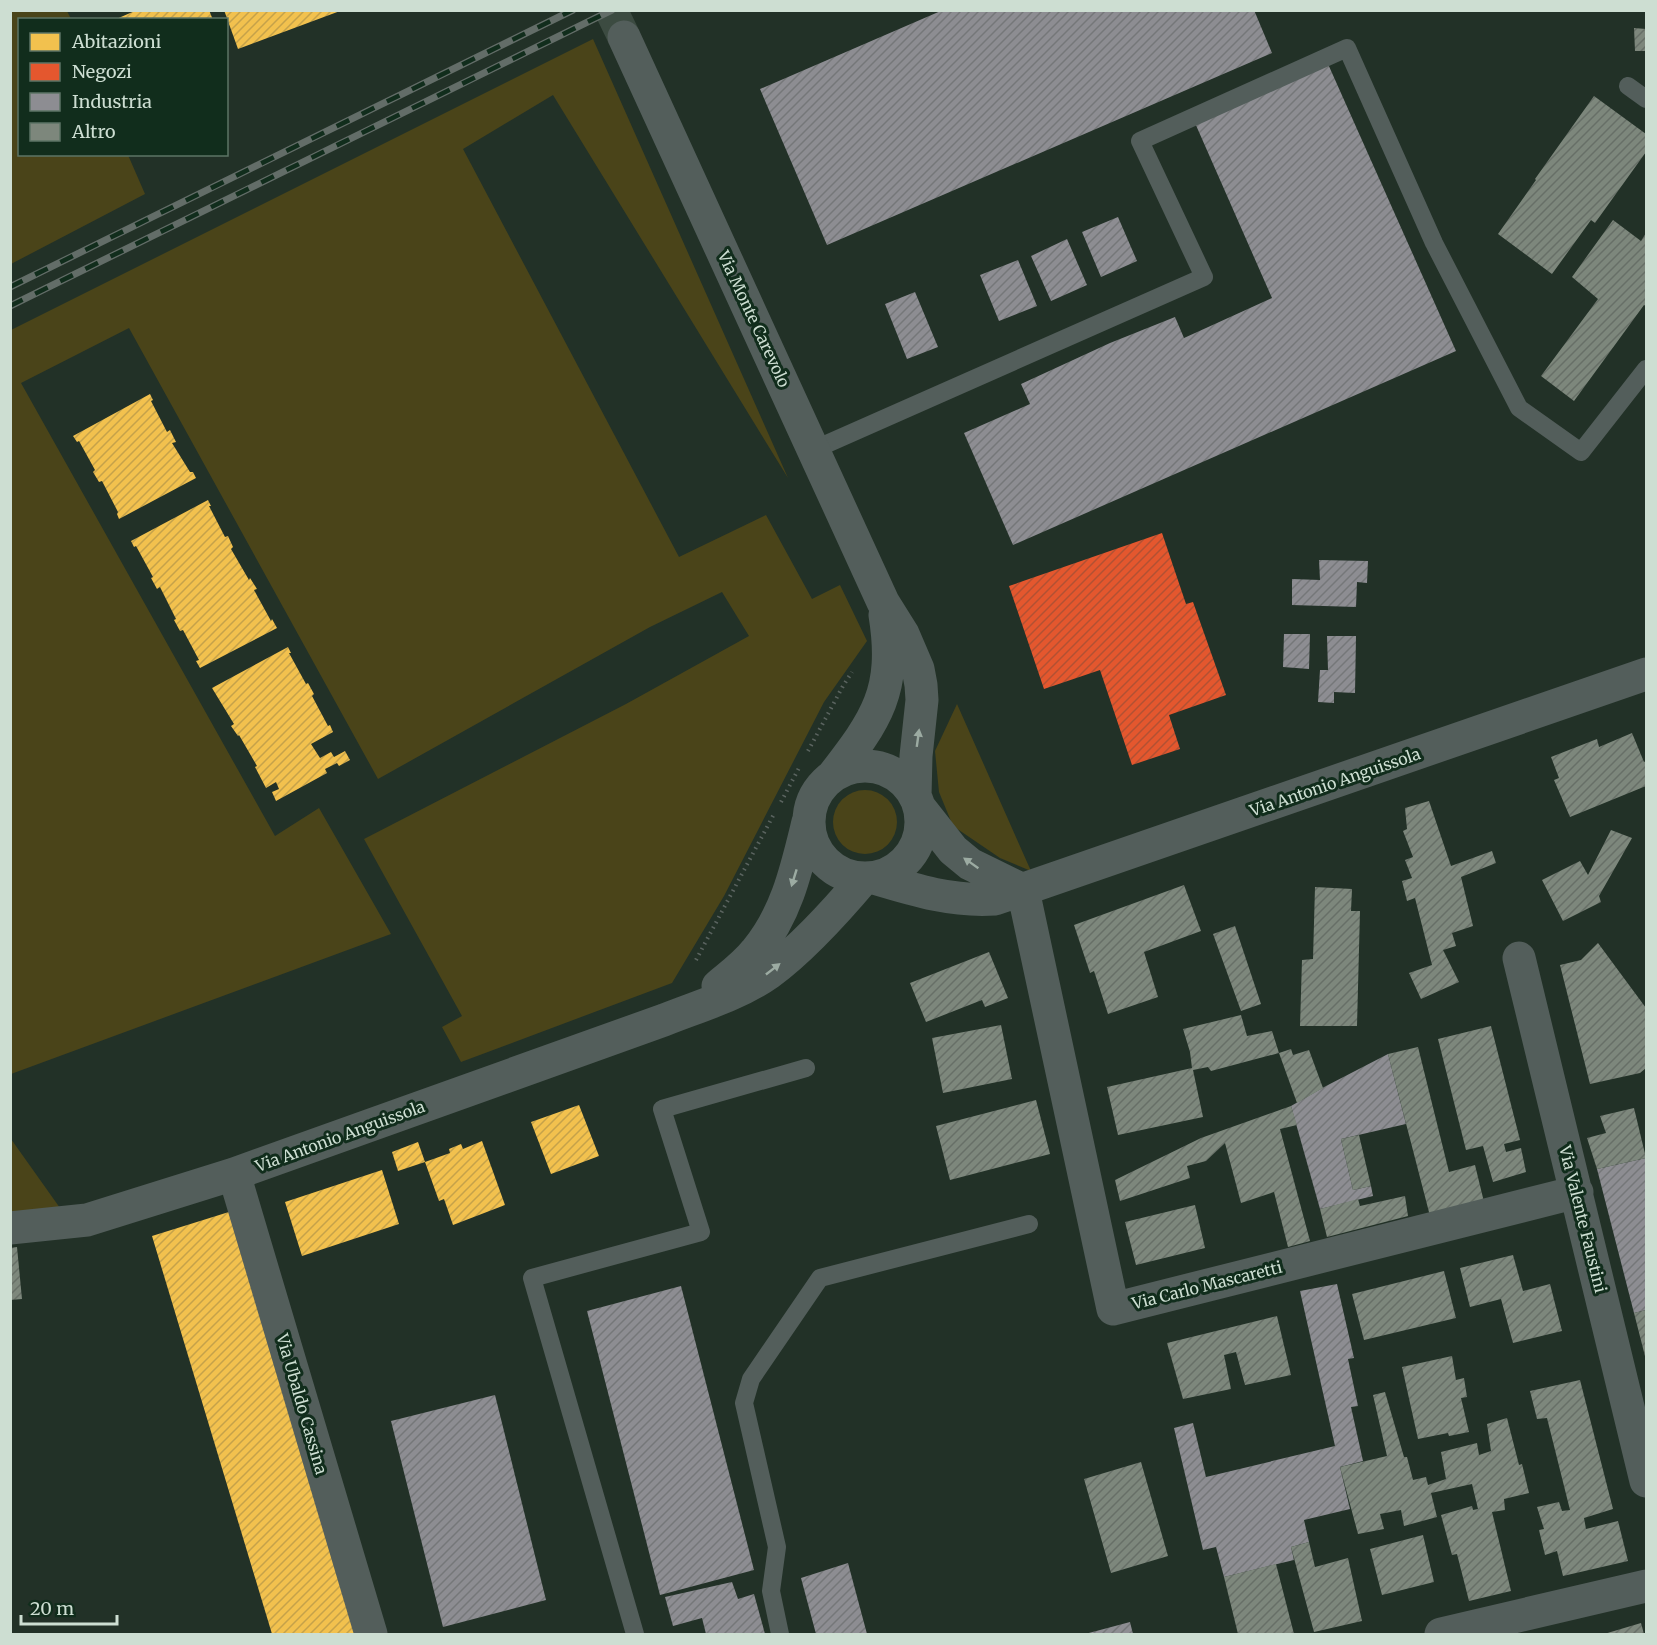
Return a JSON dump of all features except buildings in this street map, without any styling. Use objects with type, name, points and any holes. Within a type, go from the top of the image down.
[{"type":"street","name":"Via Monte Carevolo","points":[[624,37],[883,602],[903,634],[918,669],[922,700],[915,756],[917,802]]},
{"type":"street","name":"Via Monte Carevolo","points":[[832,777],[867,730],[881,701],[887,681],[890,660],[883,602]]},
{"type":"street","name":"Via Antonio Anguissola","points":[[10,1228],[87,1220],[234,1174],[664,1020],[740,989],[769,973],[869,878],[914,890],[973,901],[995,899],[1645,677]]},
{"type":"street","points":[[917,802],[922,822],[920,837],[914,852],[891,873],[857,879],[841,874],[822,860],[811,839],[808,822],[811,805],[820,789],[832,777],[848,768],[864,766],[880,768],[895,774],[907,784],[917,802],[953,850],[970,864],[1023,890]]},
{"type":"street","name":"Via Antonio Anguissola","points":[[664,1020],[715,988],[757,951],[780,916],[788,898],[808,822]]},
{"type":"street","name":"Via Carlo Mascaretti","points":[[1023,890],[1113,1309],[1576,1192]]},
{"type":"street","name":"Via Valente Faustini","points":[[1520,958],[1647,1481]]},
{"type":"street","name":"Via Ubaldo Cassina","points":[[234,1174],[371,1635]]},
{"type":"street","points":[[1441,1635],[1647,1586]]},
{"type":"lane","points":[[813,450],[1204,277],[1140,141],[1347,48],[1434,243],[1519,408],[1581,452],[1647,369]]},
{"type":"lane","points":[[1628,86],[1647,99]]},
{"type":"lane","points":[[635,1635],[532,1278],[701,1232],[662,1109],[806,1068]]},
{"type":"lane","points":[[780,1635],[771,1591],[777,1547],[744,1403],[751,1379],[820,1278],[1029,1224]]},
{"type":"path","points":[[691,970],[854,669]]},
{"type":"shaded area","points":[[11,11],[67,11],[70,18],[18,18],[18,156],[128,156],[145,194],[11,264]]},
{"type":"shaded area","points":[[593,39],[788,478],[553,95],[463,149],[679,557],[766,515],[812,599],[840,585],[867,641],[824,702],[724,896],[672,983],[461,1062],[442,1027],[462,1016],[364,839],[626,704],[749,636],[722,592],[650,627],[378,779],[129,328],[21,383],[275,836],[319,808],[391,934],[11,1074],[11,330]]},
{"type":"shaded area","points":[[957,704],[1031,871],[1000,858],[953,826],[939,792],[935,751]]},
{"type":"shaded area","points":[[859,790],[871,790],[888,799],[895,810],[897,822],[895,834],[888,845],[871,854],[859,854],[847,849],[838,840],[833,828],[833,816],[838,804],[847,795]]},
{"type":"shaded area","points":[[11,1139],[60,1208],[11,1213]]},
{"type":"tunnel","points":[[611,10],[624,37]]},
{"type":"railway","points":[[10,287],[573,10]]},
{"type":"railway","points":[[10,306],[612,10]]}]
